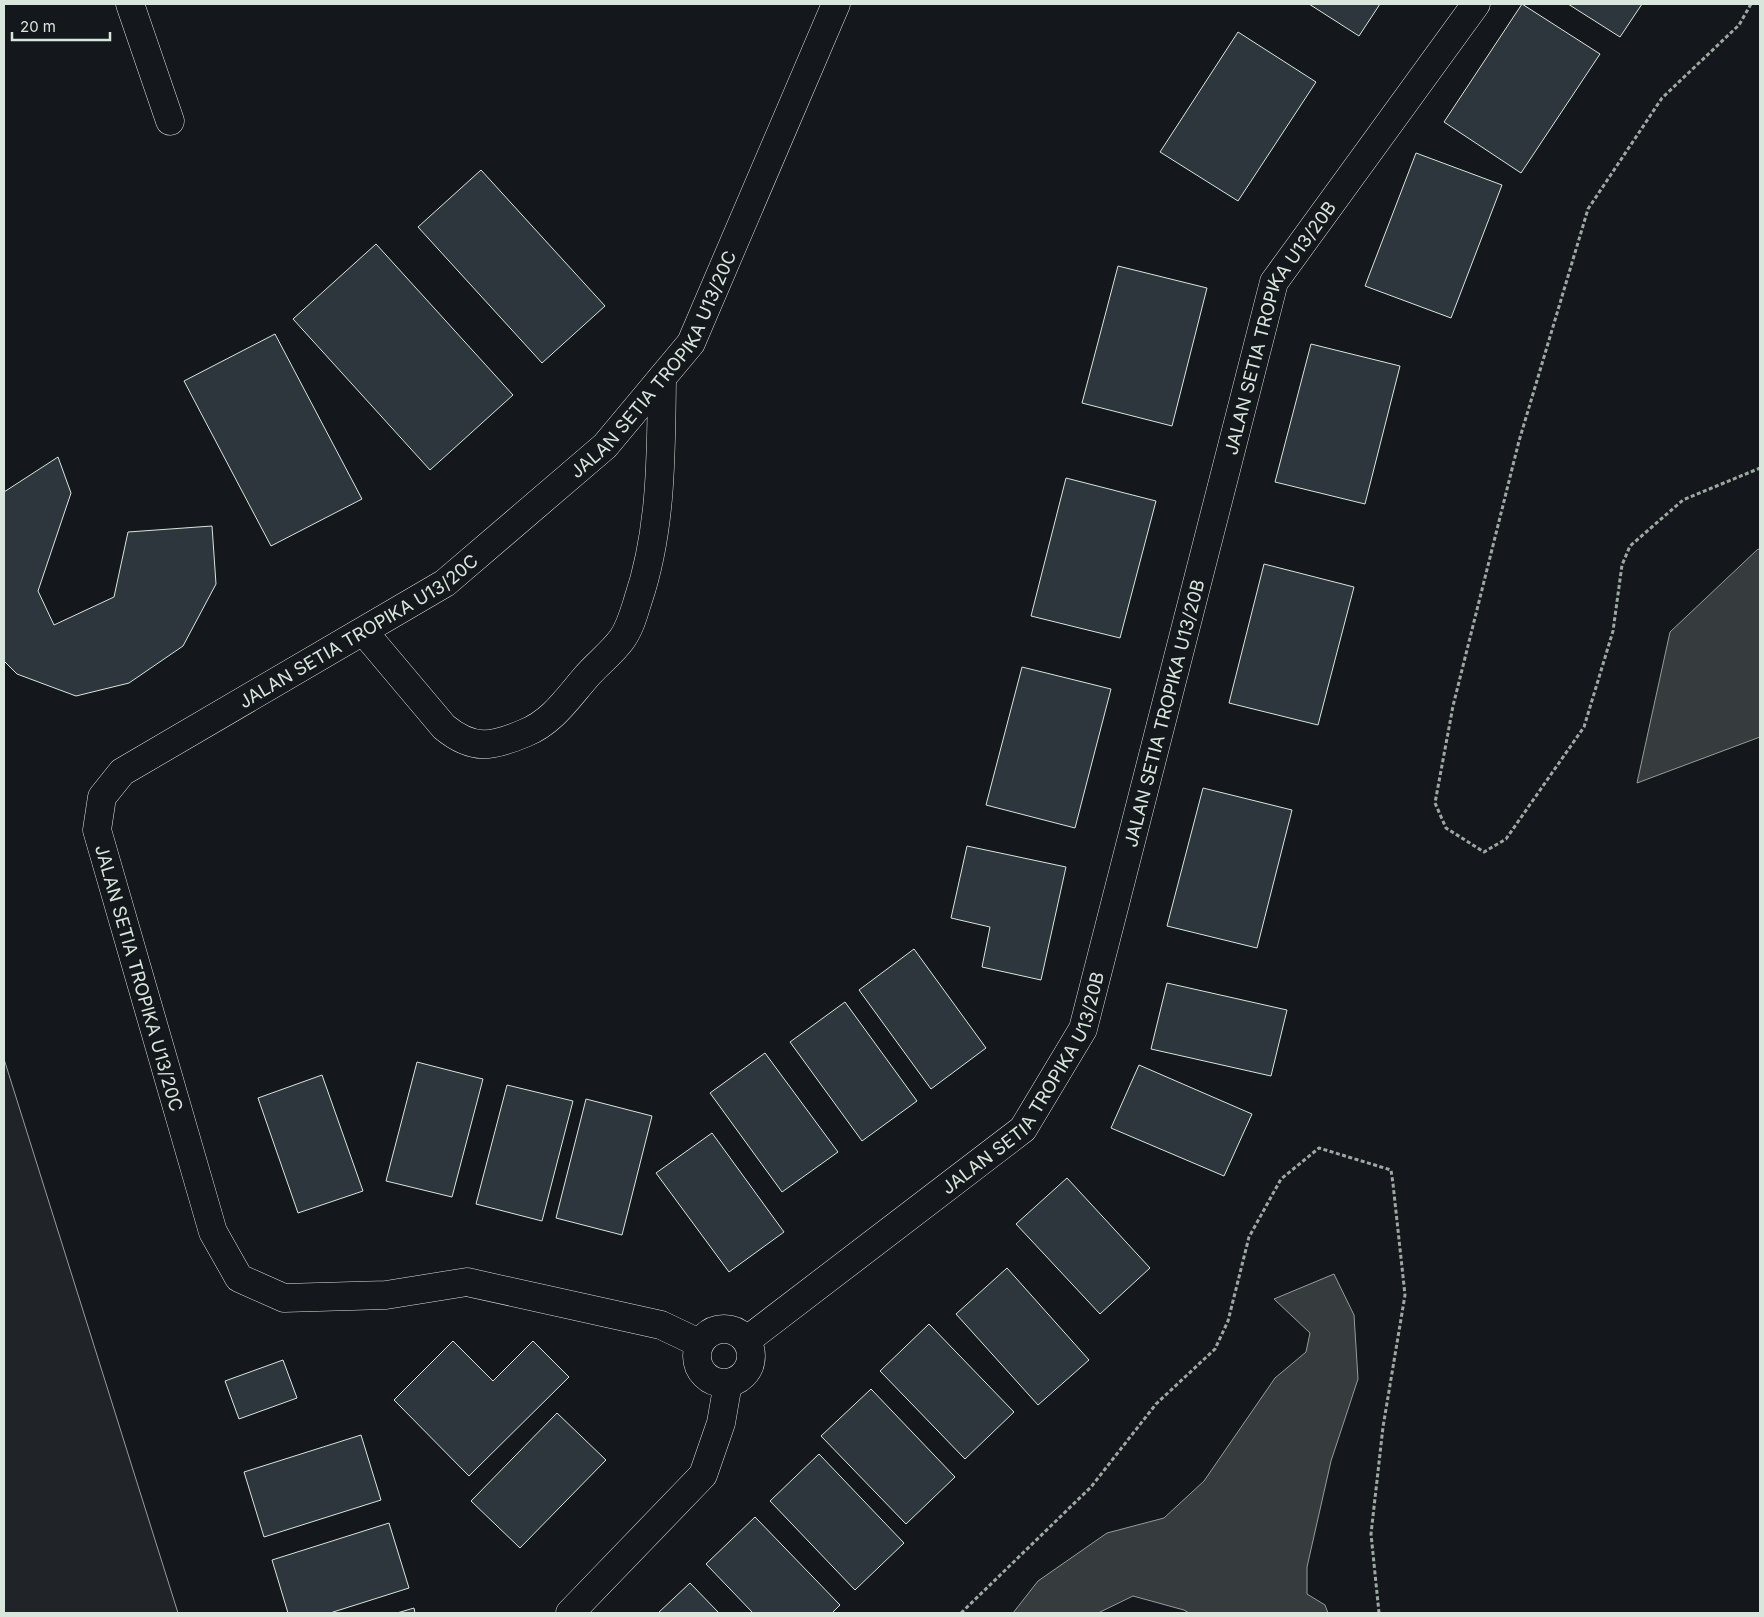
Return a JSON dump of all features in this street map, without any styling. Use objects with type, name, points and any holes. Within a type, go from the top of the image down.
[{"type":"street","points":[[130,4],[170,121]]},
{"type":"street","name":"JALAN SETIA TROPIKA U13/20C","points":[[699,1343],[661,1325],[467,1282],[386,1295],[284,1298],[239,1278],[213,1232],[97,830],[102,797],[122,772],[364,632],[444,583],[605,446],[691,344],[836,4]]},
{"type":"street","name":"JALAN SETIA TROPIKA U13/20B","points":[[746,1340],[1023,1129],[1084,1029],[1274,282],[1476,4]]},
{"type":"street","points":[[364,632],[444,727],[459,739],[479,744],[501,743],[532,731],[556,713],[622,638],[633,616],[647,574],[659,498],[662,378]]},
{"type":"street","points":[[731,1329],[746,1340],[752,1357],[745,1374],[728,1383],[711,1381],[704,1375],[696,1360],[699,1343],[713,1331],[731,1329]]},
{"type":"street","points":[[570,1613],[703,1475],[721,1423],[728,1383]]},
{"type":"path","points":[[1751,4],[1739,25],[1662,98],[1588,209],[1519,441],[1454,706],[1435,803],[1446,828],[1484,852],[1506,839],[1584,727],[1613,631],[1622,565],[1630,546],[1683,500],[1760,468]]},
{"type":"path","points":[[961,1613],[1091,1487],[1156,1404],[1215,1349],[1228,1321],[1249,1237],[1281,1179],[1319,1148],[1390,1170],[1394,1184],[1406,1295],[1383,1427],[1371,1534],[1379,1613]]},
{"type":"shaded area","points":[[1758,549],[1760,550],[1760,737],[1637,783],[1670,632]]},
{"type":"shaded area","points":[[4,1059],[178,1613],[4,1613]]},
{"type":"shaded area","points":[[1334,1274],[1354,1315],[1358,1379],[1331,1461],[1307,1567],[1307,1594],[1325,1605],[1328,1613],[1189,1613],[1133,1596],[1098,1613],[1013,1613],[1038,1581],[1107,1533],[1164,1518],[1204,1481],[1275,1378],[1306,1352],[1310,1333],[1274,1299]]},
{"type":"building","points":[[1309,4],[1380,4],[1359,36]]},
{"type":"building","points":[[1522,4],[1600,54],[1521,173],[1444,122]]},
{"type":"building","points":[[1568,4],[1642,4],[1620,37]]},
{"type":"building","points":[[1238,32],[1316,82],[1238,201],[1160,152]]},
{"type":"building","points":[[1416,153],[1502,185],[1451,318],[1365,286]]},
{"type":"building","points":[[481,170],[605,306],[542,363],[418,227]]},
{"type":"building","points":[[376,244],[513,395],[430,470],[293,319]]},
{"type":"building","points":[[1118,266],[1207,288],[1172,426],[1082,403]]},
{"type":"building","points":[[275,334],[362,499],[271,546],[184,381]]},
{"type":"building","points":[[1311,344],[1400,366],[1365,504],[1275,482]]},
{"type":"building","points":[[58,457],[71,493],[38,591],[54,625],[114,597],[128,532],[212,526],[216,584],[183,646],[129,683],[76,696],[17,674],[4,661],[4,492]]},
{"type":"building","points":[[1066,478],[1156,501],[1120,638],[1031,616]]},
{"type":"building","points":[[1264,564],[1354,587],[1318,725],[1229,703]]},
{"type":"building","points":[[1022,667],[1111,689],[1075,828],[986,805]]},
{"type":"building","points":[[1203,788],[1292,810],[1257,948],[1167,926]]},
{"type":"building","points":[[967,846],[1066,867],[1041,980],[982,967],[990,927],[951,918]]},
{"type":"building","points":[[914,949],[986,1048],[931,1089],[859,990]]},
{"type":"building","points":[[1167,983],[1287,1010],[1271,1076],[1151,1049]]},
{"type":"building","points":[[845,1002],[917,1101],[862,1141],[790,1042]]},
{"type":"building","points":[[765,1053],[838,1152],[782,1192],[710,1093]]},
{"type":"building","points":[[417,1062],[483,1079],[452,1197],[386,1181]]},
{"type":"building","points":[[1139,1065],[1252,1114],[1224,1176],[1111,1128]]},
{"type":"building","points":[[322,1075],[363,1191],[298,1213],[258,1098]]},
{"type":"building","points":[[507,1085],[573,1101],[542,1221],[476,1204]]},
{"type":"building","points":[[586,1099],[652,1116],[622,1235],[556,1218]]},
{"type":"building","points":[[712,1133],[784,1232],[729,1272],[656,1173]]},
{"type":"building","points":[[1067,1178],[1150,1268],[1100,1314],[1016,1224]]},
{"type":"building","points":[[1007,1268],[1089,1360],[1038,1405],[956,1314]]},
{"type":"building","points":[[929,1324],[1014,1412],[965,1459],[880,1371]]},
{"type":"building","points":[[453,1341],[493,1381],[533,1341],[569,1377],[469,1476],[394,1400]]},
{"type":"building","points":[[283,1360],[297,1398],[239,1419],[225,1381]]},
{"type":"building","points":[[871,1389],[955,1477],[906,1524],[821,1436]]},
{"type":"building","points":[[557,1413],[606,1460],[520,1548],[471,1501]]},
{"type":"building","points":[[361,1435],[381,1500],[264,1537],[244,1472]]},
{"type":"building","points":[[819,1454],[904,1543],[855,1590],[770,1501]]},
{"type":"building","points":[[755,1517],[840,1605],[832,1613],[753,1613],[706,1564]]},
{"type":"building","points":[[389,1523],[409,1588],[330,1613],[288,1613],[272,1560]]},
{"type":"building","points":[[690,1583],[719,1613],[658,1613]]},
{"type":"building","points":[[414,1608],[415,1613],[397,1613]]}]
